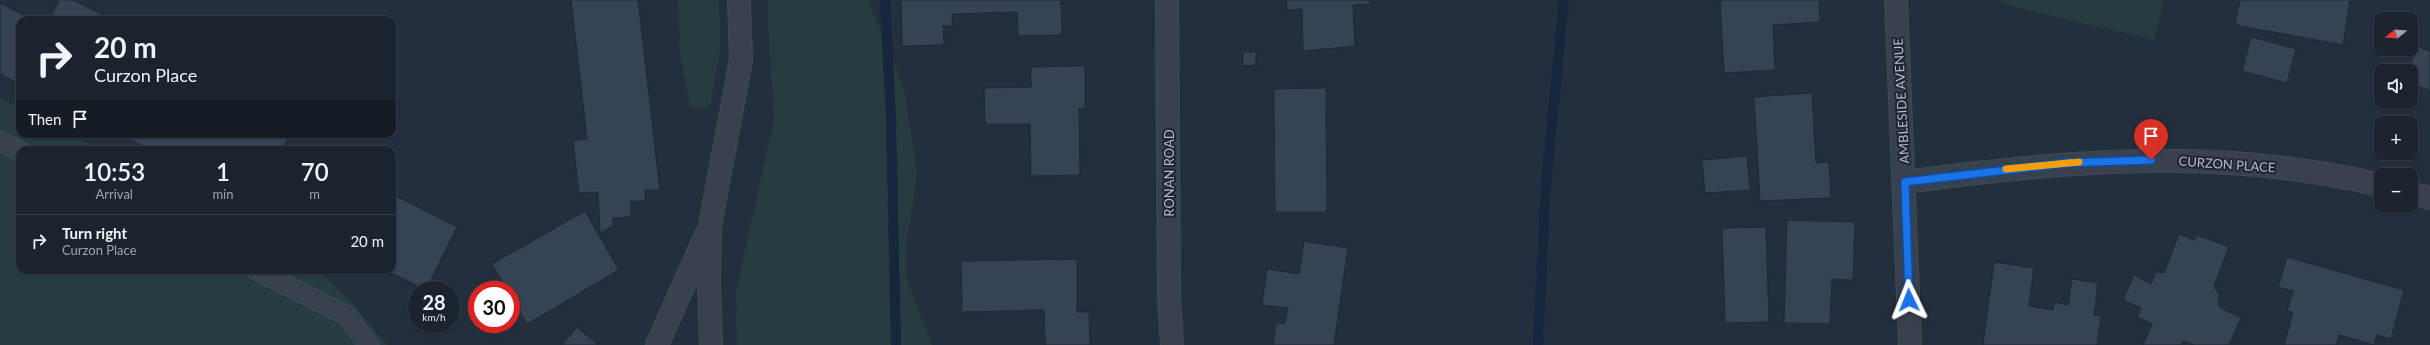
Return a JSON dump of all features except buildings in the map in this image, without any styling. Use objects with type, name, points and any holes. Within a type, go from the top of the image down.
[{"type":"street","points":[[711,345],[709,281],[710,225],[741,60],[739,0]]},
{"type":"street","name":"RONAN ROAD","points":[[1167,0],[1169,296],[1172,345]]},
{"type":"street","name":"AMBLESIDE AVENUE","points":[[1896,0],[1905,182],[1910,345]]},
{"type":"street","name":"CURZON PLACE","points":[[1905,182],[2066,163],[2151,160],[2280,168],[2350,178],[2374,183]]},
{"type":"street","points":[[2418,195],[2430,198]]},
{"type":"street","points":[[657,345],[710,225]]},
{"type":"lane","points":[[0,141],[16,149]]},
{"type":"lane","points":[[264,274],[348,316],[369,345]]},
{"type":"green space","points":[[678,0],[718,0],[721,42],[711,103],[701,110],[690,106],[680,55]]},
{"type":"green space","points":[[767,0],[868,0],[904,88],[917,173],[907,240],[907,280],[932,345],[737,345],[736,291],[774,119]]},
{"type":"green space","points":[[2003,0],[2164,0],[2154,40],[2002,4]]},
{"type":"green space","points":[[0,98],[16,107],[16,138],[78,138],[93,146],[16,146],[16,274],[322,274],[350,300],[387,345],[0,345]]},
{"type":"waterway","points":[[885,0],[891,119],[896,345]]},
{"type":"waterway","points":[[1538,345],[1546,183],[1564,0]]},
{"type":"slow traffic","points":[[2006,169],[2079,162]]},
{"type":"route","points":[[1909,300],[1905,182],[2066,163],[2151,160]]}]
